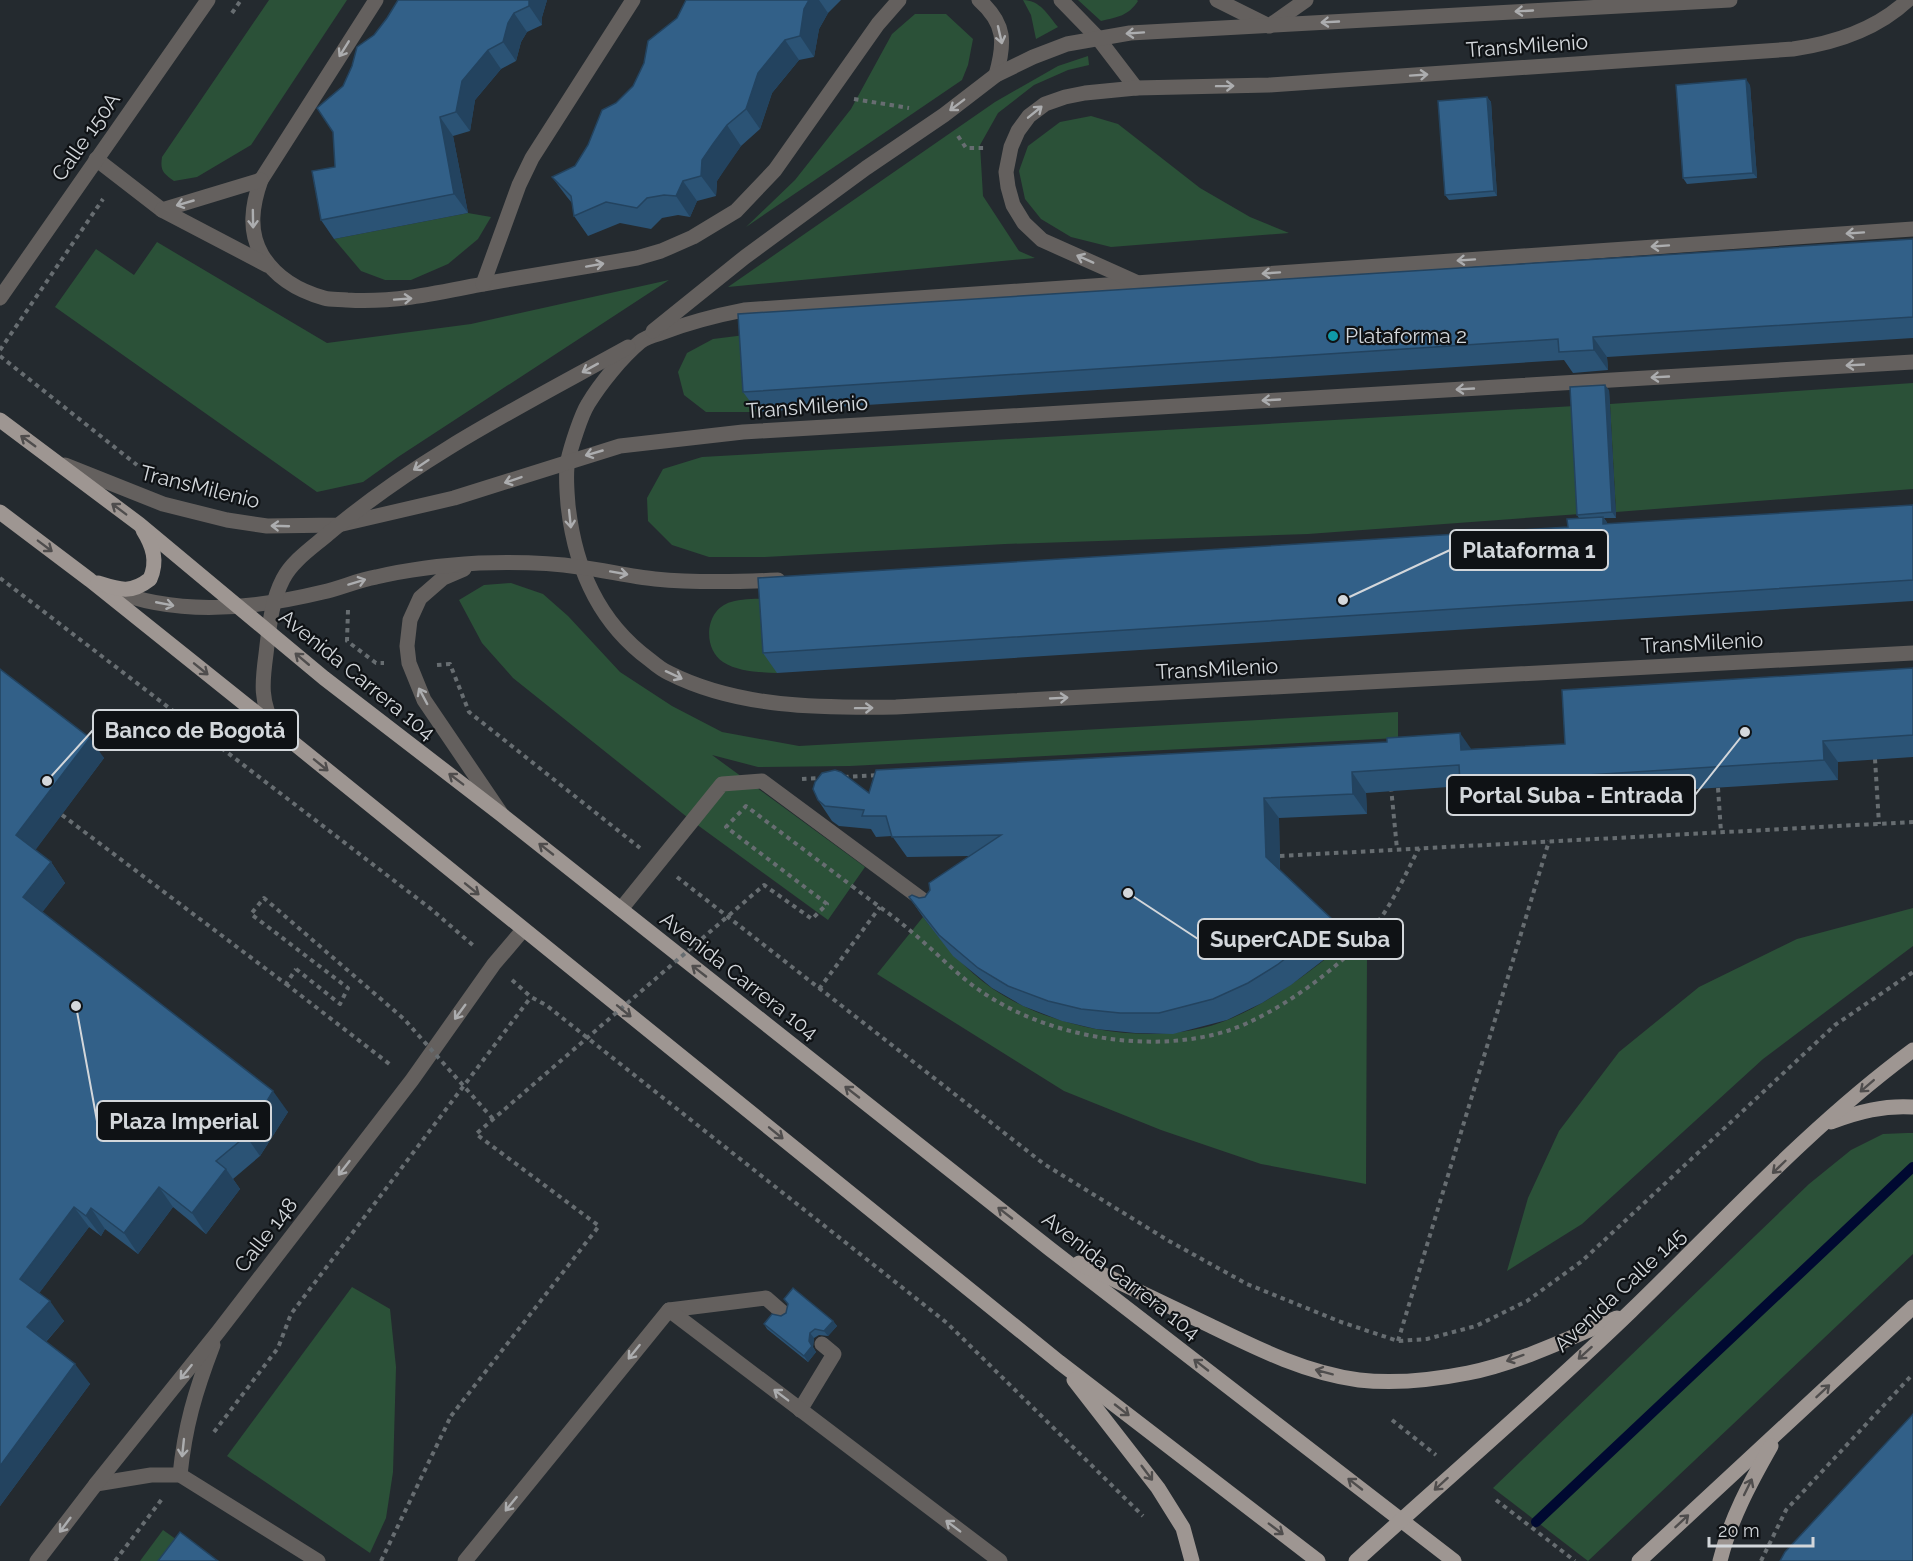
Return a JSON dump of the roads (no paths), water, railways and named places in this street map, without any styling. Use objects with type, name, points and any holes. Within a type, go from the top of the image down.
[{"type":"main road","name":"Avenida Carrera 104","points":[[0,420],[139,524],[324,678],[502,815],[1050,1249],[1454,1561]]},
{"type":"main road","points":[[0,512],[90,580],[275,728],[1059,1362],[1318,1561]]},
{"type":"main road","points":[[90,580],[125,590],[135,589],[150,579],[155,561],[152,545],[139,524]]},
{"type":"main road","name":"Avenida Calle 145","points":[[1356,1561],[1628,1313],[1821,1126],[1913,1050]]},
{"type":"main road","points":[[1821,1126],[1857,1112],[1881,1107],[1913,1107]]},
{"type":"main road","points":[[1050,1249],[1270,1355],[1325,1373],[1359,1380],[1395,1381],[1471,1373],[1563,1341],[1628,1313]]},
{"type":"main road","points":[[1639,1561],[1913,1306]]},
{"type":"main road","points":[[1059,1362],[1158,1488],[1183,1528],[1192,1561]]},
{"type":"main road","points":[[1720,1561],[1734,1516],[1780,1431]]},
{"type":"street","name":"Calle 150A","points":[[0,297],[208,0]]},
{"type":"street","points":[[376,0],[261,180],[254,200],[252,223],[257,247],[269,266],[283,279],[301,290],[326,298],[408,299],[637,258],[661,251],[693,237],[736,212],[775,170],[878,24],[899,0]]},
{"type":"street","points":[[483,284],[519,185],[532,158],[633,0]]},
{"type":"street","points":[[979,0],[990,11],[1000,29],[1003,50],[996,75]]},
{"type":"street","points":[[1061,0],[1097,38],[1136,88]]},
{"type":"street","name":"TransMilenio","points":[[1217,0],[1269,26]]},
{"type":"street","points":[[1269,26],[1306,0]]},
{"type":"street","name":"TransMilenio","points":[[1730,0],[1130,33],[1067,44],[1033,57],[996,75],[944,115],[866,168],[745,257],[642,340],[615,368],[587,405],[568,461],[567,495],[571,535],[580,567],[594,597],[613,625],[637,650],[667,673],[710,690],[817,708],[896,707],[1913,652]]},
{"type":"street","name":"TransMilenio","points":[[1138,283],[1042,240],[1024,223],[1013,205],[1006,172],[1011,147],[1018,131],[1029,116],[1045,104],[1084,93],[1136,88],[1269,85],[1793,49],[1844,39],[1874,25],[1908,0]]},
{"type":"street","points":[[96,159],[162,210],[269,266]]},
{"type":"street","points":[[162,210],[261,180]]},
{"type":"street","name":"TransMilenio","points":[[275,728],[267,714],[263,696],[263,675],[274,601],[284,578],[293,566],[383,490],[441,451],[642,340],[699,319],[744,310],[1913,229]]},
{"type":"street","name":"TransMilenio","points":[[56,462],[163,504],[227,520],[267,526],[339,525],[454,498],[620,446],[743,432],[1913,362]]},
{"type":"street","points":[[90,580],[131,598],[201,609],[238,606],[324,592],[373,577],[415,569],[478,563],[533,562],[654,579],[723,582],[792,579]]},
{"type":"street","points":[[478,563],[443,578],[420,598],[410,620],[406,646],[409,663],[424,700],[502,815]]},
{"type":"street","points":[[621,909],[722,784],[762,781],[935,909]]},
{"type":"street","name":"Calle 148","points":[[38,1561],[412,1080],[494,964],[523,930]]},
{"type":"street","points":[[465,1561],[669,1310],[766,1298],[782,1312]]},
{"type":"street","points":[[669,1310],[1000,1561]]},
{"type":"street","points":[[180,1475],[184,1438],[195,1391],[218,1332]]},
{"type":"street","points":[[800,1410],[834,1354],[822,1344]]},
{"type":"street","points":[[96,1484],[151,1475],[180,1475],[318,1561]]},
{"type":"waterway","points":[[1536,1522],[1913,1167]]},
{"type":"place","name":"Plataforma 2","points":[[1333,336]]},
{"type":"place","name":"Plataforma 1","points":[[1343,600]]},
{"type":"place","name":"Portal Suba - Entrada","points":[[1745,732]]},
{"type":"place","name":"Banco de Bogotá","points":[[47,781]]},
{"type":"place","name":"SuperCADE Suba","points":[[1128,893]]},
{"type":"place","name":"Plaza Imperial","points":[[76,1006]]}]
